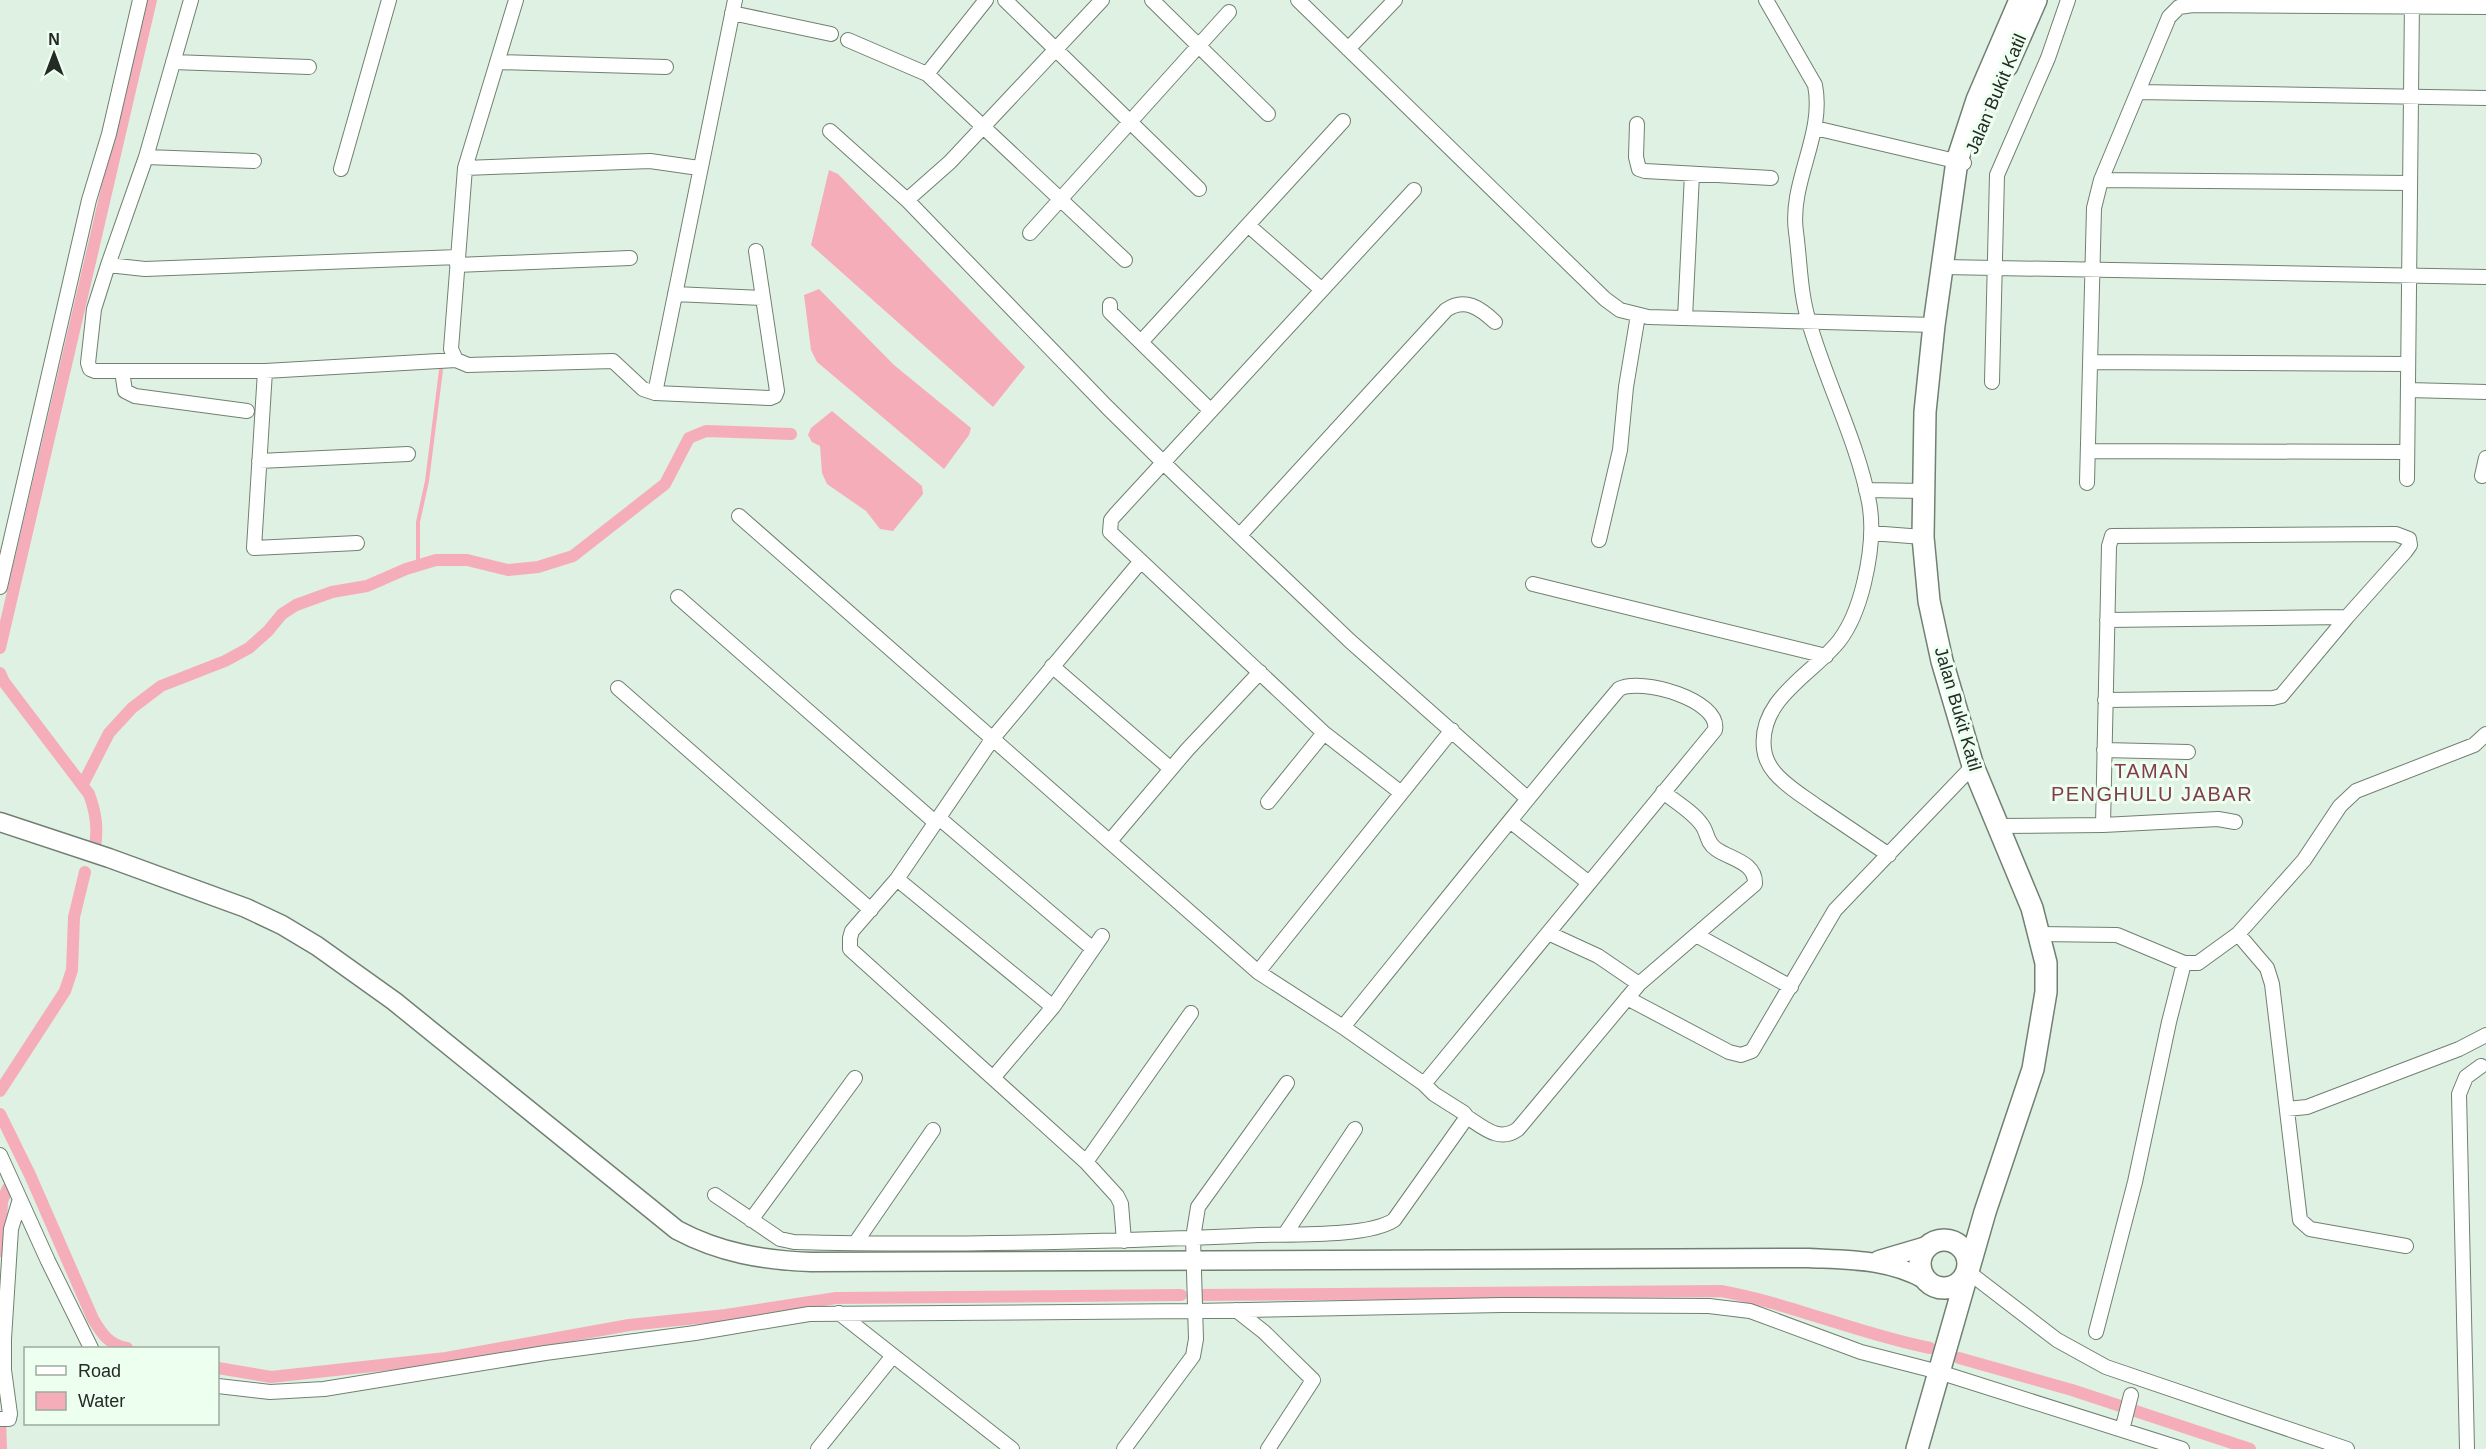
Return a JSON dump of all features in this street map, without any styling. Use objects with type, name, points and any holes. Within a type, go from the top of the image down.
[{"type":"main road","name":"Jalan Bukit Katil","points":[[1962,163],[2036,0]]},
{"type":"main road","name":"Jalan Bukit Katil","points":[[1950,1330],[1985,1212],[2033,1069],[2046,992],[2046,963],[2032,908],[1973,766],[1942,661],[1929,601],[1923,537],[1925,412],[1934,325],[1955,188],[1977,99],[2017,5]]},
{"type":"main road","points":[[0,822],[109,858],[246,908],[291,931],[350,968],[385,995],[677,1230],[699,1242],[752,1257],[811,1262],[1809,1258],[1874,1261],[1914,1273],[1929,1282],[1939,1288],[1953,1287],[1960,1283],[1967,1270],[1967,1257],[1959,1246],[1945,1240],[1934,1243],[1921,1257],[1922,1273],[1929,1282],[1949,1316],[1950,1330],[1917,1449]]},
{"type":"main road","points":[[1874,1261],[1906,1254],[1934,1243],[1966,1227],[1985,1212]]},
{"type":"street","points":[[0,587],[89,200],[109,134],[140,0]]},
{"type":"street","points":[[191,0],[146,157],[94,309],[88,363],[90,369],[95,371],[265,371],[456,360],[468,365],[613,361],[643,388],[655,393],[770,399],[777,391],[756,251]]},
{"type":"street","points":[[341,169],[389,0]]},
{"type":"street","points":[[456,360],[451,349],[465,168],[516,0]]},
{"type":"street","points":[[927,74],[986,0]]},
{"type":"street","points":[[1005,0],[1132,121],[1199,189]]},
{"type":"street","points":[[907,200],[950,162],[1102,0]]},
{"type":"street","points":[[1152,0],[1268,114]]},
{"type":"street","points":[[1298,0],[1605,299],[1620,310],[1638,315],[1685,318],[1934,325]]},
{"type":"street","points":[[1348,48],[1395,0]]},
{"type":"street","points":[[1766,0],[1815,85],[1818,99],[1815,128],[1796,201],[1795,223],[1808,320],[1866,490],[1871,518],[1864,580],[1858,605],[1840,639],[1826,656],[1783,694],[1764,736],[1767,761],[1783,782],[1889,855]]},
{"type":"street","points":[[1992,382],[1997,176],[2048,58],[2068,0]]},
{"type":"street","points":[[2087,483],[2094,208],[2101,180],[2169,17],[2179,7],[2193,5],[2412,3],[2486,7]]},
{"type":"street","points":[[2407,479],[2412,3]]},
{"type":"street","points":[[655,393],[733,7],[831,34]]},
{"type":"street","points":[[1030,233],[1229,12]]},
{"type":"street","points":[[848,40],[927,74],[1125,260]]},
{"type":"street","points":[[173,62],[309,68]]},
{"type":"street","points":[[497,62],[666,66]]},
{"type":"street","points":[[2138,92],[2486,98]]},
{"type":"street","points":[[1141,342],[1343,121]]},
{"type":"street","points":[[1637,124],[1636,157],[1639,169],[1771,178]]},
{"type":"street","points":[[1815,128],[1962,163]]},
{"type":"street","points":[[830,131],[907,200],[1040,334],[1107,407],[1350,640],[1527,798]]},
{"type":"street","points":[[146,157],[254,161]]},
{"type":"street","points":[[465,168],[650,161],[699,168]]},
{"type":"street","points":[[1685,318],[1692,174]]},
{"type":"street","points":[[2101,180],[2410,183]]},
{"type":"street","points":[[1400,792],[1324,733],[1110,532],[1110,525],[1114,514],[1162,460],[1414,190]]},
{"type":"street","points":[[1249,226],[1322,290]]},
{"type":"street","points":[[108,265],[145,269],[630,258]]},
{"type":"street","points":[[1944,267],[2486,277]]},
{"type":"street","points":[[675,294],[762,298]]},
{"type":"street","points":[[1110,305],[1110,312],[1210,410]]},
{"type":"street","points":[[1240,534],[1446,310],[1453,305],[1474,306],[1495,322]]},
{"type":"street","points":[[1599,540],[1620,450],[1626,387],[1638,315]]},
{"type":"street","points":[[2090,362],[2408,364]]},
{"type":"street","points":[[122,371],[125,391],[135,396],[247,411]]},
{"type":"street","points":[[265,371],[254,548],[357,543]]},
{"type":"street","points":[[2408,390],[2486,392]]},
{"type":"street","points":[[2088,451],[2407,453]]},
{"type":"street","points":[[259,461],[408,454]]},
{"type":"street","points":[[2482,477],[2486,458]]},
{"type":"street","points":[[1866,490],[1924,491]]},
{"type":"street","points":[[739,516],[1258,972],[1343,1027],[1424,1084],[1434,1094],[1499,1136],[1518,1129],[1639,984],[1751,889],[1755,878],[1746,865],[1708,842],[1701,822],[1663,792]]},
{"type":"street","points":[[1870,533],[1923,537]]},
{"type":"street","points":[[2103,825],[2105,700],[2109,541],[2112,536],[2396,534],[2409,539],[2410,545],[2405,552],[2347,617],[2282,696],[2105,700]]},
{"type":"street","points":[[1124,1241],[1121,1204],[1086,1162],[850,949],[850,938],[852,931],[897,879],[993,738],[1141,561]]},
{"type":"street","points":[[1533,584],[1826,656]]},
{"type":"street","points":[[678,597],[938,820],[1093,949]]},
{"type":"street","points":[[2107,620],[2347,617]]},
{"type":"street","points":[[1052,666],[1171,769]]},
{"type":"street","points":[[1110,841],[1171,769],[1260,672]]},
{"type":"street","points":[[1343,1027],[1527,798],[1619,689],[1631,685],[1683,694],[1714,717],[1715,730],[1424,1084]]},
{"type":"street","points":[[618,688],[871,909]]},
{"type":"street","points":[[1258,972],[1452,730]]},
{"type":"street","points":[[1268,802],[1324,733]]},
{"type":"street","points":[[2038,934],[2117,935],[2184,963],[2198,963],[2238,934],[2304,860],[2340,806],[2356,791],[2474,745],[2486,734]]},
{"type":"street","points":[[2104,750],[2188,752]]},
{"type":"street","points":[[1627,998],[1729,1052],[1741,1055],[1752,1051],[1835,910],[1973,766]]},
{"type":"street","points":[[1998,826],[2103,825],[2218,819],[2235,822]]},
{"type":"street","points":[[1510,821],[1589,883]]},
{"type":"street","points":[[897,879],[1053,1007]]},
{"type":"street","points":[[1548,933],[1598,956],[1639,984]]},
{"type":"street","points":[[2238,934],[2267,968],[2272,984],[2300,1220],[2310,1229],[2406,1246]]},
{"type":"street","points":[[1696,935],[1791,987]]},
{"type":"street","points":[[993,1078],[1053,1007],[1102,936]]},
{"type":"street","points":[[2096,1332],[2135,1182],[2184,963]]},
{"type":"street","points":[[1086,1162],[1191,1013]]},
{"type":"street","points":[[2287,1109],[2307,1107],[2459,1049],[2486,1035]]},
{"type":"street","points":[[2467,1449],[2458,1094],[2466,1077],[2481,1066]]},
{"type":"street","points":[[751,1220],[855,1078]]},
{"type":"street","points":[[1124,1449],[1193,1356],[1196,1339],[1193,1238],[1198,1207],[1287,1083]]},
{"type":"street","points":[[715,1195],[780,1239],[787,1241],[1124,1241],[1338,1232],[1387,1225],[1400,1214],[1467,1117]]},
{"type":"street","points":[[1285,1234],[1355,1129]]},
{"type":"street","points":[[856,1242],[933,1130]]},
{"type":"street","points":[[0,1155],[76,1321],[91,1347]]},
{"type":"street","points":[[3,1419],[10,1414],[4,1356],[9,1255],[13,1222],[20,1198]]},
{"type":"street","points":[[1967,1270],[2057,1340],[2106,1366],[2347,1449]]},
{"type":"street","points":[[219,1386],[270,1392],[324,1389],[787,1317],[839,1313],[1195,1311],[1502,1305],[1709,1306],[1750,1311],[1861,1352],[1939,1372],[2182,1449]]},
{"type":"street","points":[[1236,1310],[1264,1332],[1313,1380],[1268,1449]]},
{"type":"street","points":[[839,1313],[892,1357],[1012,1449]]},
{"type":"street","points":[[818,1449],[892,1357]]},
{"type":"street","points":[[2122,1430],[2131,1395]]},
{"type":"water","points":[[829,170],[838,174],[1025,367],[993,407],[811,245]]},
{"type":"water","points":[[819,289],[894,365],[971,428],[969,435],[944,469],[817,362],[811,350],[804,295]]},
{"type":"water","points":[[832,411],[922,486],[923,494],[893,531],[880,529],[866,511],[827,484],[822,473],[820,446],[812,442],[808,435],[811,428]]},
{"type":"waterway","points":[[0,648],[151,0]]},
{"type":"waterway","points":[[418,565],[418,522],[427,481],[441,370]]},
{"type":"waterway","points":[[83,784],[109,733],[132,708],[161,686],[225,661],[249,648],[282,614],[296,605],[332,592],[367,586],[406,569],[436,560],[467,560],[508,570],[538,567],[573,556],[665,484],[689,438],[706,431],[791,434]]},
{"type":"waterway","points":[[0,673],[4,682],[89,794],[96,820],[95,847]]},
{"type":"waterway","points":[[0,1091],[65,991],[72,970],[74,917],[85,872]]},
{"type":"waterway","points":[[0,1114],[30,1175],[93,1319],[107,1338],[121,1347]]},
{"type":"waterway","points":[[0,1251],[2,1201],[8,1188]]},
{"type":"waterway","points":[[1195,1295],[1721,1291],[1774,1303],[1877,1335],[1930,1348]]},
{"type":"waterway","points":[[219,1368],[271,1377],[446,1358],[629,1325],[726,1315],[836,1298],[1181,1295]]},
{"type":"waterway","points":[[1959,1358],[2072,1390],[2250,1449]]},
{"type":"waterway","points":[[0,1417],[1,1449]]},
{"type":"district","name":"TAMAN PENGHULU JABAR","points":[[2152,782]]}]
